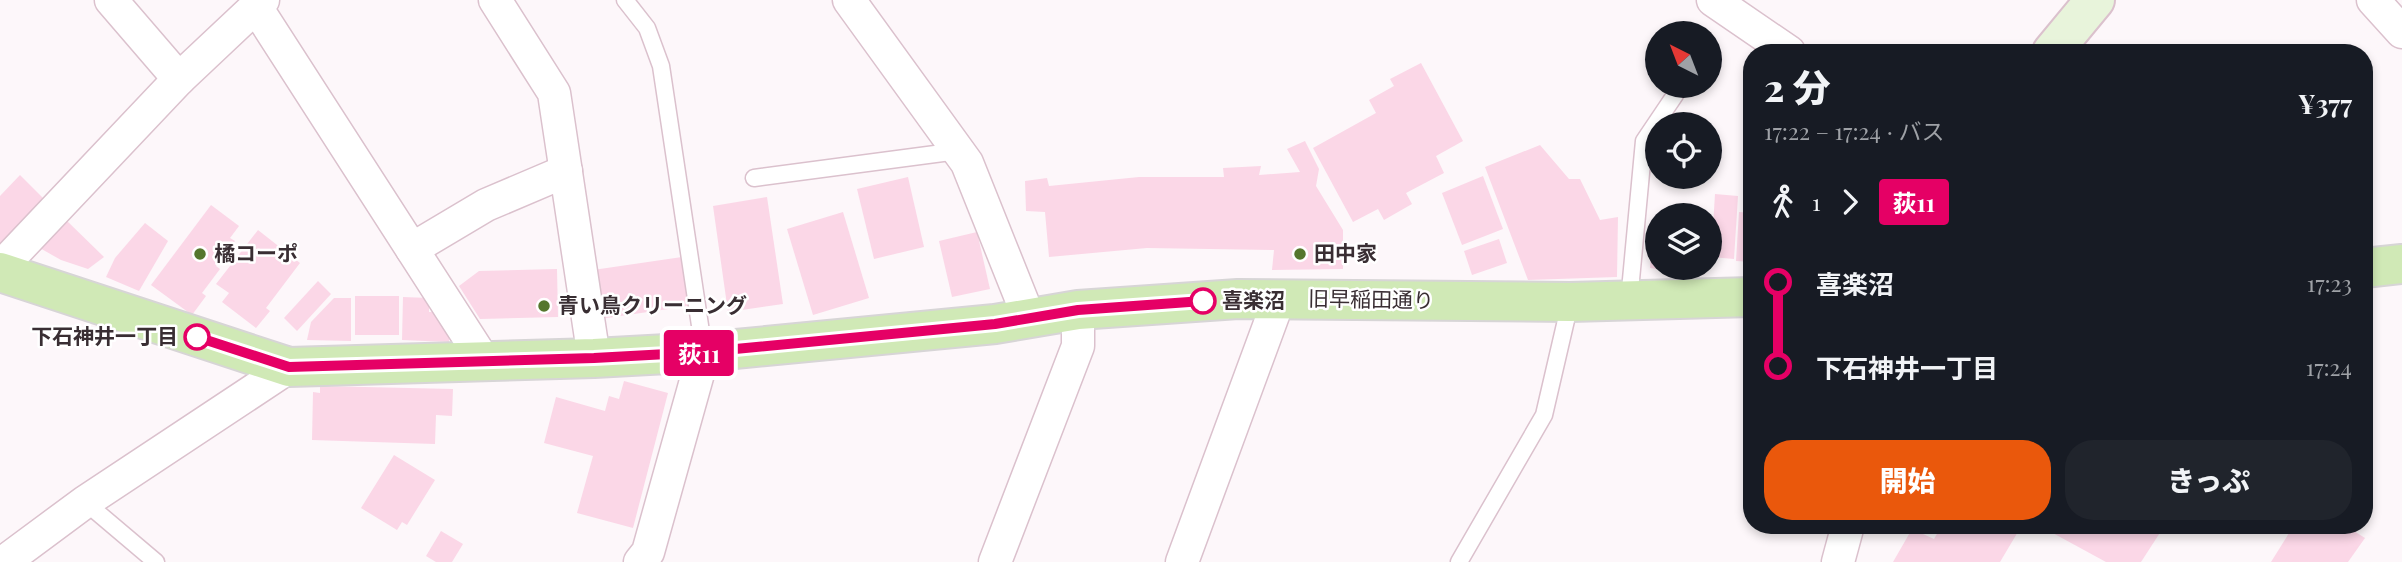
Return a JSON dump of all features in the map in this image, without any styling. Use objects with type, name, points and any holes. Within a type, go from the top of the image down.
[{"type":"main road","points":[[2373,267],[2402,264]]},
{"type":"main road","name":"旧早稲田通り","points":[[0,270],[289,367],[704,352],[995,324],[1078,310],[1238,299],[1570,302],[1743,297]]},
{"type":"street","points":[[111,0],[179,79]]},
{"type":"street","points":[[495,0],[554,93],[594,358]]},
{"type":"street","points":[[849,0],[967,163],[1029,318]]},
{"type":"street","points":[[1713,0],[1777,44]]},
{"type":"street","points":[[2059,44],[2095,0]]},
{"type":"street","points":[[2373,0],[2402,32]]},
{"type":"street","points":[[0,270],[179,79],[260,3],[484,361]]},
{"type":"street","points":[[412,249],[486,205],[566,171]]},
{"type":"street","points":[[1182,562],[1279,299]]},
{"type":"street","points":[[1005,559],[1079,346],[1078,310]]},
{"type":"street","points":[[640,562],[648,552],[704,352]]},
{"type":"street","points":[[4,562],[85,502],[289,367]]},
{"type":"street","points":[[1838,562],[1846,534]]},
{"type":"lane","points":[[625,0],[647,28],[661,66],[704,352]]},
{"type":"lane","points":[[1629,301],[1644,141],[1673,98]]},
{"type":"lane","points":[[754,178],[958,151]]},
{"type":"lane","points":[[1459,562],[1544,415],[1570,302]]},
{"type":"lane","points":[[85,502],[156,562]]},
{"type":"building","points":[[1421,63],[1463,141],[1436,156],[1444,173],[1406,193],[1412,204],[1384,220],[1378,209],[1353,222],[1313,148],[1376,113],[1369,100],[1394,86],[1390,79]]},
{"type":"building","points":[[1305,141],[1319,169],[1316,186],[1343,230],[1343,269],[1272,270],[1274,250],[1147,248],[1049,257],[1045,212],[1026,211],[1025,181],[1047,178],[1049,186],[1139,177],[1224,177],[1223,168],[1261,166],[1259,175],[1300,172],[1287,149]]},
{"type":"building","points":[[1540,145],[1569,179],[1580,179],[1600,220],[1618,217],[1617,277],[1528,280],[1485,167]]},
{"type":"building","points":[[20,175],[45,200],[0,246],[0,196]]},
{"type":"building","points":[[1483,176],[1503,229],[1462,245],[1442,193]]},
{"type":"building","points":[[908,177],[924,247],[874,259],[857,189]]},
{"type":"building","points":[[1715,194],[1738,196],[1734,259],[1722,258],[1722,203],[1714,203]]},
{"type":"building","points":[[767,197],[783,304],[728,312],[713,206]]},
{"type":"building","name":"橘コーポ","points":[[211,205],[239,226],[230,238],[235,241],[216,266],[220,269],[202,293],[206,296],[192,315],[151,285]]},
{"type":"building","points":[[843,212],[869,298],[813,315],[787,229]]},
{"type":"building","points":[[1739,212],[1743,212],[1743,261],[1736,261]]},
{"type":"building","points":[[65,219],[104,257],[88,269],[61,260],[38,247]]},
{"type":"building","points":[[145,223],[168,241],[139,291],[106,277],[115,258]]},
{"type":"building","points":[[258,230],[300,263],[266,308],[270,311],[256,328],[222,302],[229,293],[216,284]]},
{"type":"building","points":[[977,232],[990,289],[952,297],[939,241]]},
{"type":"building","points":[[1499,239],[1507,263],[1472,275],[1464,251]]},
{"type":"building","points":[[682,257],[689,306],[600,319],[593,270]]},
{"type":"building","points":[[557,269],[558,317],[480,319],[459,286],[479,271]]},
{"type":"building","points":[[318,281],[331,294],[297,331],[284,318]]},
{"type":"building","points":[[355,296],[399,296],[399,335],[355,335]]},
{"type":"building","points":[[403,297],[429,298],[429,312],[442,312],[441,325],[449,325],[449,342],[402,340]]},
{"type":"building","points":[[334,298],[351,298],[351,341],[307,340],[311,322]]},
{"type":"building","points":[[624,381],[668,393],[633,528],[577,513],[593,456],[544,443],[556,397],[605,411],[609,396],[619,399]]},
{"type":"building","points":[[320,386],[453,389],[452,416],[436,415],[435,444],[312,440],[313,392],[320,393]]},
{"type":"building","points":[[394,455],[435,480],[407,525],[402,522],[397,530],[361,508]]},
{"type":"building","points":[[441,531],[463,544],[452,562],[436,562],[426,556]]},
{"type":"building","points":[[1909,534],[1923,534],[1934,539],[1937,534],[2017,534],[2000,562],[1893,562]]},
{"type":"building","points":[[2055,534],[2159,534],[2141,562],[2106,562]]},
{"type":"building","points":[[2288,534],[2359,534],[2365,538],[2348,562],[2271,562]]},
{"type":"bus line","name":"荻11","points":[[197,337],[289,367],[594,358],[704,352],[995,324],[1078,310],[1203,301]]},
{"type":"place","name":"橘コーポ","points":[[200,254]]},
{"type":"place","name":"田中家","points":[[1300,254]]},
{"type":"place","name":"喜楽沼","points":[[1203,301]]},
{"type":"place","name":"青い鳥クリーニング","points":[[544,306]]},
{"type":"place","name":"下石神井一丁目","points":[[197,337]]}]
